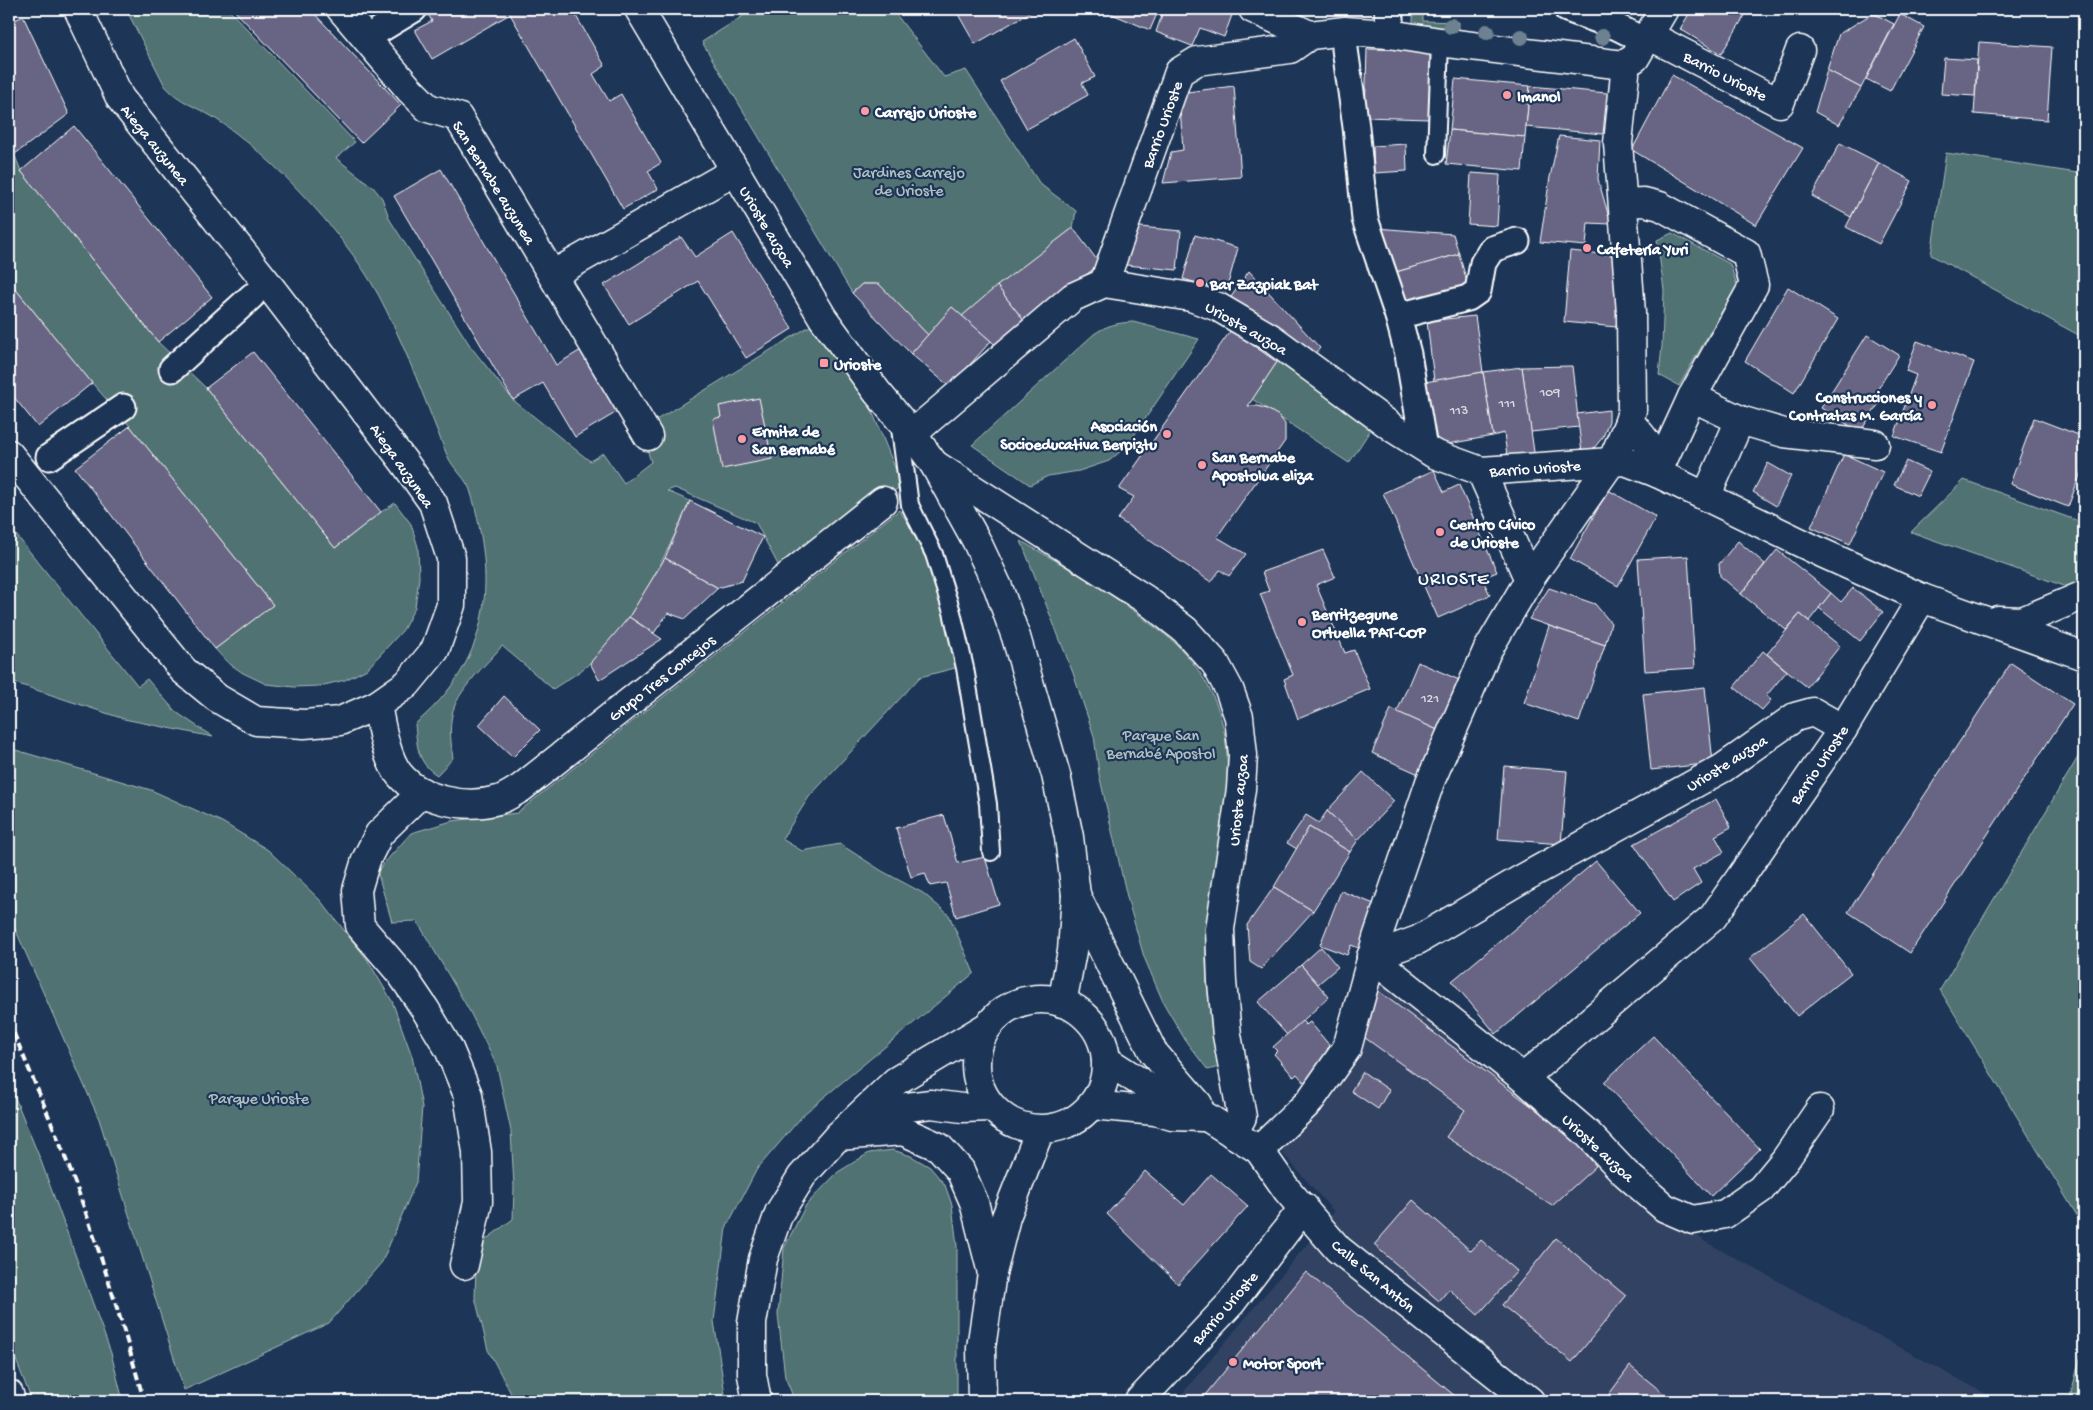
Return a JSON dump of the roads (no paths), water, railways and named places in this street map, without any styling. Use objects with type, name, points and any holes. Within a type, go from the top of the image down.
[{"type":"street","name":"Aiega auzunea","points":[[9,454],[183,670],[217,698],[256,722],[304,724],[340,721],[376,705],[407,684],[435,650],[451,605],[451,558],[433,503],[404,462],[273,291],[120,98],[78,9]]},
{"type":"street","name":"San Bernabe auzunea","points":[[341,9],[409,89],[428,108],[458,116],[648,436]]},
{"type":"street","points":[[366,38],[414,9]]},
{"type":"street","name":"Urioste auzoa","points":[[639,9],[823,318],[877,392],[934,464],[976,540],[998,587],[1016,637],[1056,775],[1069,837],[1076,895],[1072,951],[1062,1002]]},
{"type":"street","points":[[1253,9],[1310,35]]},
{"type":"street","points":[[1567,9],[1646,38]]},
{"type":"street","points":[[1623,65],[1635,58],[1664,9]]},
{"type":"street","name":"Barrio Urioste","points":[[1104,283],[1179,72],[1197,61],[1290,49],[1310,35],[1345,31],[1389,21],[1440,42],[1623,65],[1626,74],[1618,143],[1633,352],[1632,410],[1629,422],[1612,461],[1529,580]]},
{"type":"street","points":[[1345,31],[1345,48],[1356,127],[1365,219],[1398,316],[1408,354],[1424,448]]},
{"type":"street","name":"Barrio Urioste","points":[[1646,38],[1780,103],[1800,50]]},
{"type":"street","points":[[552,275],[735,171]]},
{"type":"street","points":[[1623,203],[1644,202],[1660,206],[1746,253],[1754,285],[1692,396],[1658,473]]},
{"type":"street","points":[[1398,316],[1468,298],[1478,291],[1483,263],[1492,249],[1517,241]]},
{"type":"street","points":[[905,425],[1073,297],[1104,283]]},
{"type":"street","name":"Urioste auzoa","points":[[1104,283],[1191,297],[1218,307],[1272,338],[1396,430],[1424,448],[1434,454],[1481,471]]},
{"type":"street","points":[[172,369],[252,296]]},
{"type":"street","points":[[1692,396],[1740,420],[1784,433],[1876,444]]},
{"type":"street","points":[[49,458],[123,407]]},
{"type":"street","points":[[1706,497],[1740,420]]},
{"type":"street","points":[[1629,422],[1644,437],[1652,450],[1658,473]]},
{"type":"street","points":[[1612,461],[1625,461],[1658,473],[1822,553],[1922,598],[1988,620],[2084,656]]},
{"type":"street","name":"Barrio Urioste","points":[[1529,580],[1481,471],[1612,461]]},
{"type":"street","name":"Urioste auzoa","points":[[934,464],[1145,599],[1185,630],[1215,663],[1230,689],[1239,716],[1243,755],[1220,929],[1227,1035],[1242,1117],[1233,1134]]},
{"type":"street","name":"Grupo Tres Concejos","points":[[376,705],[384,739],[398,773],[422,792],[446,800],[470,804],[500,800],[521,788],[883,501]]},
{"type":"street","points":[[1259,1150],[1309,1102],[1347,1048],[1371,957],[1430,782],[1487,651],[1529,580]]},
{"type":"street","points":[[1988,620],[2022,621],[2084,596]]},
{"type":"street","name":"Barrio Urioste","points":[[1523,1078],[1713,917],[1843,729],[1922,598]]},
{"type":"street","name":"Urioste auzoa","points":[[1371,957],[1418,940],[1526,876],[1723,768],[1795,717],[1813,712],[1843,729]]},
{"type":"street","points":[[422,792],[380,834],[366,860],[357,890],[358,908],[360,926],[402,975],[426,1009],[449,1049],[468,1095],[478,1152],[478,1202],[464,1265]]},
{"type":"street","name":"Urioste auzoa","points":[[1076,895],[1153,1052],[1209,1117]]},
{"type":"street","name":"Urioste auzoa","points":[[1371,957],[1523,1078],[1586,1133],[1625,1173],[1665,1208],[1693,1220],[1725,1214],[1760,1189],[1785,1160],[1820,1109]]},
{"type":"street","points":[[757,1401],[752,1375],[752,1323],[763,1259],[779,1212],[802,1176],[838,1136],[896,1081],[988,1026],[997,1016],[1020,1002],[1047,999],[1062,1002],[1084,1016],[1096,1029],[1103,1045],[1106,1060],[1101,1090],[1092,1105],[1072,1122],[1058,1128],[1040,1130],[1014,1124],[1001,1117],[991,1107],[979,1086],[976,1066],[978,1049],[988,1026]]},
{"type":"street","points":[[1106,1060],[1152,1088],[1175,1097],[1209,1117]]},
{"type":"street","points":[[838,1136],[865,1122],[907,1107],[931,1104],[962,1108],[991,1107]]},
{"type":"street","points":[[1092,1105],[1155,1111],[1172,1116],[1209,1117]]},
{"type":"street","name":"Calle San Antón","points":[[1209,1117],[1259,1150],[1288,1190],[1338,1249],[1530,1401]]},
{"type":"street","points":[[982,1401],[981,1348],[992,1273],[1006,1217],[1040,1130]]},
{"type":"street","points":[[838,1136],[903,1131],[939,1147],[960,1170],[974,1202],[992,1273]]},
{"type":"street","name":"Barrio Urioste","points":[[1139,1401],[1231,1303],[1304,1207]]},
{"type":"street","points":[[9,1394],[11,1401]]},
{"type":"lane","points":[[1436,155],[1440,42]]},
{"type":"lane","points":[[905,425],[910,505],[934,554],[952,612],[965,668],[988,804],[991,852]]},
{"type":"railway","points":[[9,1022],[59,1142],[87,1216],[117,1308],[144,1401]]},
{"type":"place","name":"Imanol","points":[[1507,95]]},
{"type":"place","name":"Carrejo Urioste","points":[[865,111]]},
{"type":"place","name":"Cafetería Yuri","points":[[1587,248]]},
{"type":"place","name":"Bar Zazpiak Bat","points":[[1200,283]]},
{"type":"place","name":"Urioste","points":[[824,363]]},
{"type":"place","name":"Construcciones y Contratas M. García","points":[[1932,405]]},
{"type":"place","name":"Asociación Socioeducativa Berpiztu","points":[[1167,434]]},
{"type":"place","name":"Ermita de San Bernabé","points":[[742,439]]},
{"type":"place","name":"San Bernabe Apostolua eliza","points":[[1202,465]]},
{"type":"place","name":"Centro Cívico de Urioste","points":[[1440,532]]},
{"type":"place","name":"Berritzegune Ortuella PAT-COP","points":[[1302,622]]},
{"type":"place","name":"Motor Sport","points":[[1233,1362]]},
{"type":"district","name":"URIOSTE","points":[[1454,577]]},
{"type":"park label","name":"Jardines Carrejo de Urioste","points":[[909,180]]},
{"type":"park label","name":"Parque San Bernabé Apostol","points":[[1161,743]]},
{"type":"park label","name":"Parque Urioste","points":[[259,1097]]}]
